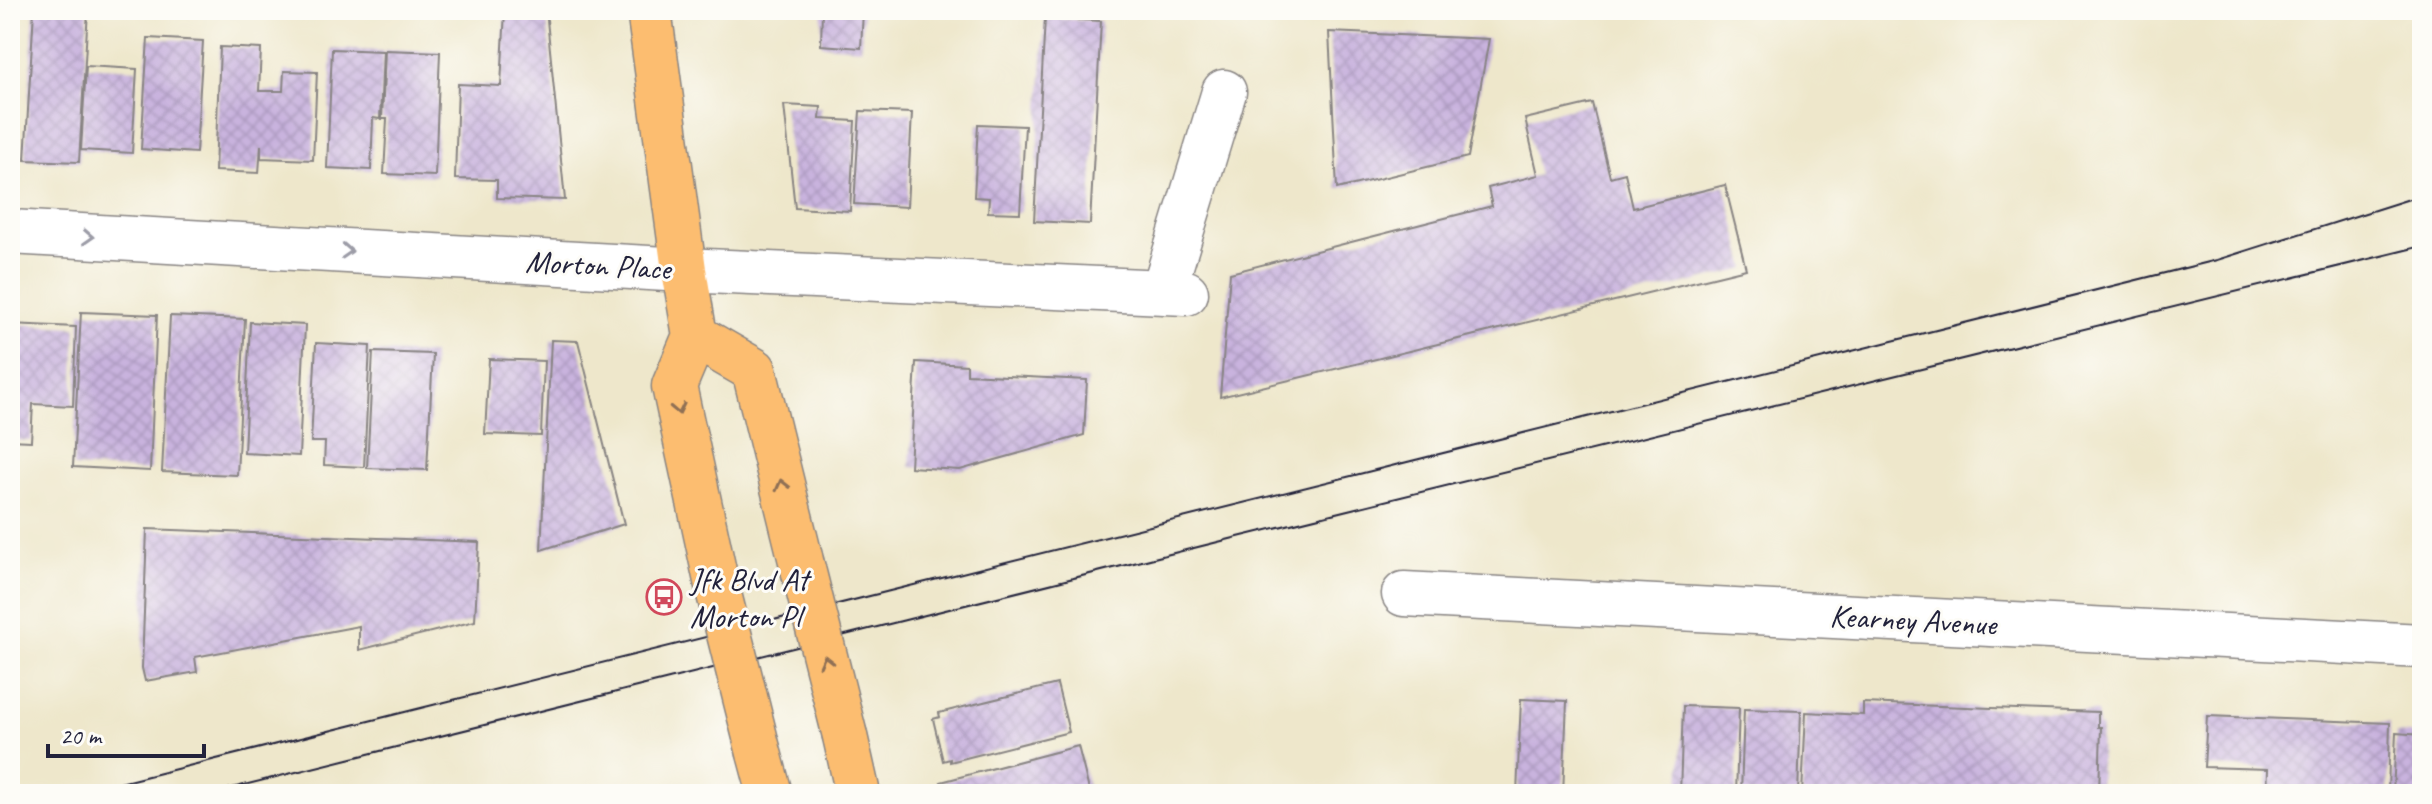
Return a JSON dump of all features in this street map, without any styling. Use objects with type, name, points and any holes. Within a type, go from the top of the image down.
[{"type":"main road","points":[[649,10],[695,336],[674,386],[718,590],[764,774]]},
{"type":"main road","points":[[695,336],[754,370],[858,794]]},
{"type":"street","name":"Morton Place","points":[[10,232],[684,270],[1175,292],[1224,92]]},
{"type":"street","name":"Kearney Avenue","points":[[1404,594],[2422,646]]},
{"type":"building","points":[[10,10],[19,10],[12,158],[10,158]]},
{"type":"building","points":[[34,10],[88,10],[79,162],[25,160]]},
{"type":"building","points":[[505,10],[546,10],[565,200],[497,198],[497,180],[455,179],[458,84],[501,86]]},
{"type":"building","points":[[822,10],[863,11],[861,48],[821,45]]},
{"type":"building","points":[[1045,18],[1101,21],[1090,224],[1034,221]]},
{"type":"building","points":[[1329,32],[1489,39],[1468,157],[1337,189]]},
{"type":"building","points":[[148,38],[203,41],[196,153],[141,149]]},
{"type":"building","points":[[220,47],[261,49],[259,91],[283,91],[284,71],[317,72],[313,160],[261,158],[261,145],[259,173],[215,171]]},
{"type":"building","points":[[332,49],[383,51],[380,119],[373,118],[371,170],[327,168]]},
{"type":"building","points":[[385,50],[440,52],[435,176],[384,174],[387,119],[382,119]]},
{"type":"building","points":[[86,66],[137,69],[132,153],[81,150]]},
{"type":"building","points":[[1592,103],[1610,177],[1625,173],[1633,208],[1725,185],[1746,269],[1220,397],[1230,273],[1492,206],[1488,188],[1538,175],[1525,119]]},
{"type":"building","points":[[784,105],[821,107],[820,119],[855,121],[850,211],[795,208]]},
{"type":"building","points":[[860,111],[912,113],[907,207],[854,204]]},
{"type":"building","points":[[978,124],[1025,126],[1020,213],[988,212],[989,198],[974,197]]},
{"type":"building","points":[[81,312],[157,315],[150,471],[73,467]]},
{"type":"building","points":[[170,316],[245,319],[237,475],[162,472]]},
{"type":"building","points":[[250,322],[305,325],[299,456],[244,453]]},
{"type":"building","points":[[10,324],[76,327],[73,406],[33,404],[31,441],[10,440]]},
{"type":"building","points":[[551,340],[578,341],[624,524],[541,550]]},
{"type":"building","points":[[316,343],[370,346],[364,467],[324,465],[325,442],[311,442]]},
{"type":"building","points":[[373,352],[433,354],[427,470],[367,468]]},
{"type":"building","points":[[489,359],[544,361],[541,436],[485,434]]},
{"type":"building","points":[[916,362],[967,365],[967,374],[1087,380],[1084,435],[960,470],[910,467]]},
{"type":"building","points":[[147,529],[479,542],[475,621],[359,650],[359,626],[195,657],[197,672],[145,681],[142,668]]},
{"type":"building","points":[[1057,684],[1069,732],[950,762],[950,759],[943,761],[933,719],[940,717],[939,713]]},
{"type":"building","points":[[1521,699],[1567,701],[1563,794],[1517,794]]},
{"type":"building","points":[[1863,703],[2098,712],[2098,727],[2101,727],[2099,794],[1802,794],[1806,712],[1863,715]]},
{"type":"building","points":[[1683,706],[1739,708],[1736,794],[1680,794]]},
{"type":"building","points":[[1744,709],[1801,711],[1798,794],[1741,794]]},
{"type":"building","points":[[2207,716],[2390,723],[2388,794],[2267,794],[2268,769],[2204,767]]},
{"type":"building","points":[[2396,733],[2422,735],[2422,794],[2393,794]]},
{"type":"building","points":[[1078,746],[1090,794],[945,794],[941,782]]},
{"type":"tram line","points":[[76,794],[2217,260],[2422,195]]},
{"type":"tram line","points":[[208,794],[2422,246]]},
{"type":"place","name":"Jfk Blvd At Morton Pl","points":[[664,597]]}]
